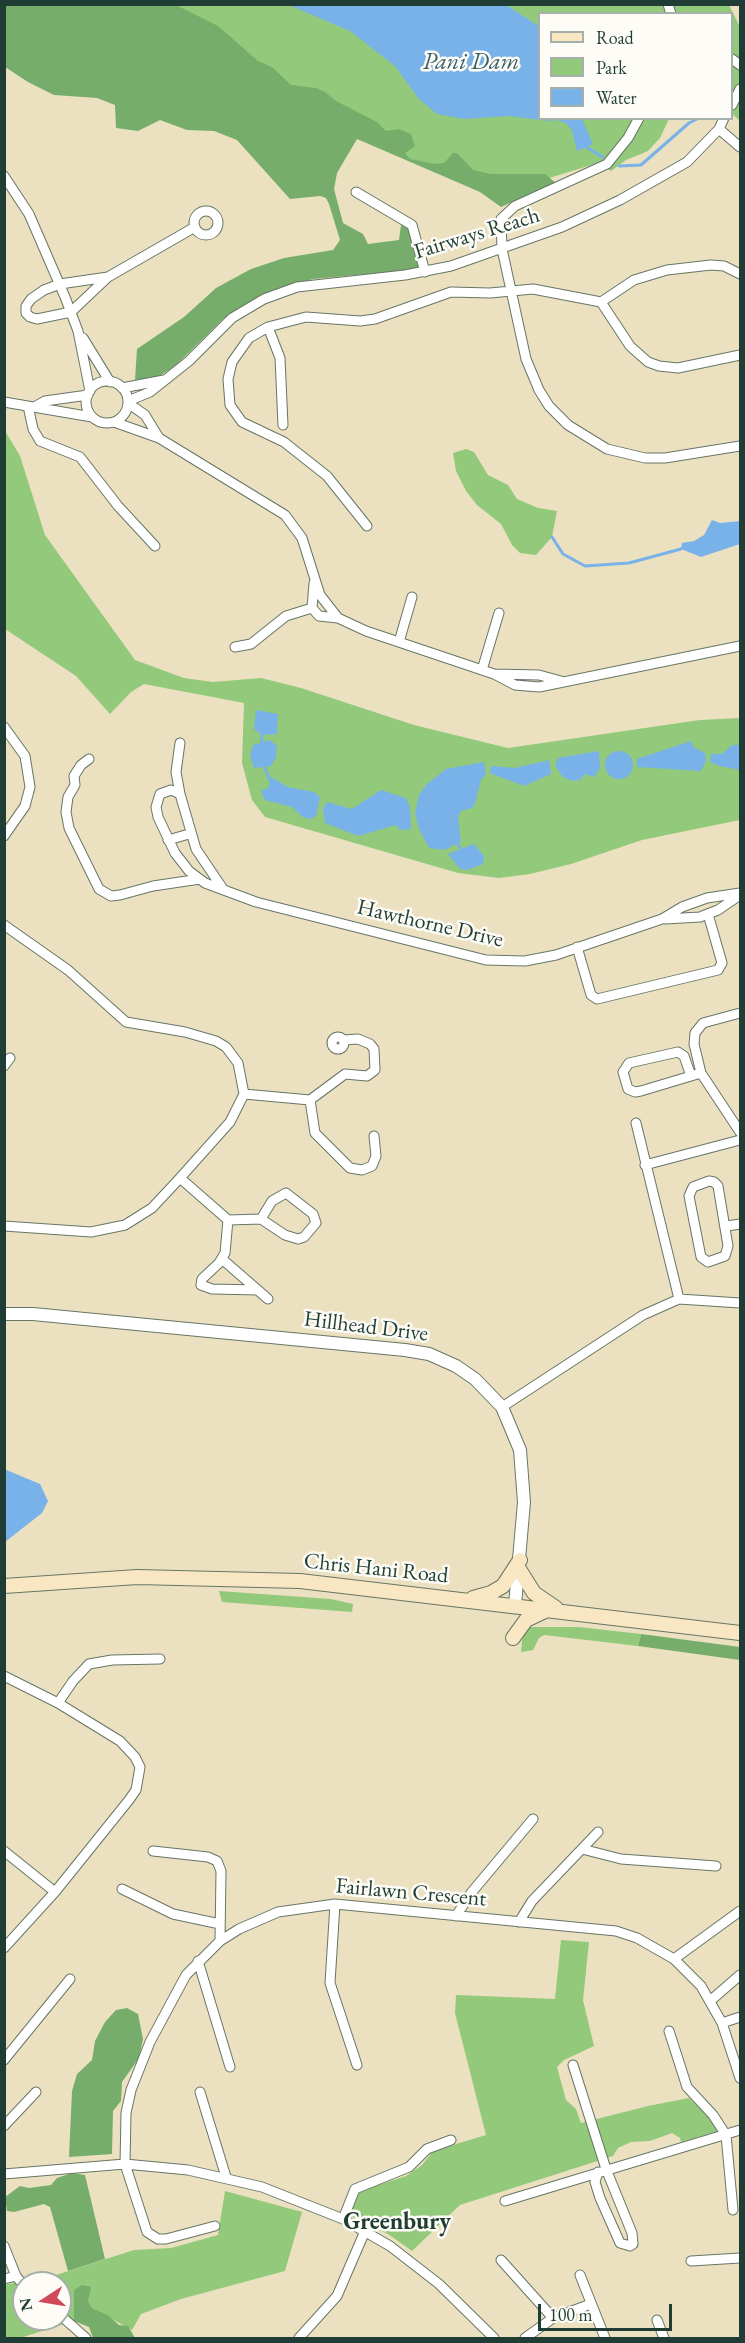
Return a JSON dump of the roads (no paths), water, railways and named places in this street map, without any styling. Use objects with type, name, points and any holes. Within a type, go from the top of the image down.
[{"type":"main road","points":[[465,1600],[500,1589],[520,1564]]},
{"type":"main road","points":[[520,1564],[534,1593],[556,1610]]},
{"type":"main road","name":"Chris Hani Road","points":[[4,1586],[137,1577],[259,1579],[353,1586],[741,1633]]},
{"type":"main road","points":[[513,1638],[529,1617],[556,1610]]},
{"type":"street","points":[[733,103],[741,89]]},
{"type":"street","points":[[638,120],[628,138],[608,164],[506,212],[499,228],[501,249],[526,359],[539,390],[549,406],[587,440],[607,449],[645,458],[692,455],[741,446]]},
{"type":"street","name":"Fairways Reach","points":[[128,402],[150,392],[195,355],[232,318],[264,299],[297,287],[425,272],[501,249],[562,227],[645,187],[687,162],[718,129],[723,120]]},
{"type":"street","points":[[718,129],[741,147]]},
{"type":"street","points":[[4,176],[29,214],[78,331],[89,393],[87,407],[92,417]]},
{"type":"street","points":[[356,192],[412,225],[425,272]]},
{"type":"street","points":[[108,277],[60,284],[31,299],[26,306],[26,313],[37,319],[71,312],[108,277],[195,226]]},
{"type":"street","points":[[367,526],[327,476],[284,442],[242,422],[230,405],[228,379],[232,362],[249,338],[268,327],[306,317],[360,321],[375,319],[451,292],[543,290],[600,302],[648,273],[711,265],[724,266],[741,274]]},
{"type":"street","points":[[600,302],[630,346],[648,362],[678,368],[741,355]]},
{"type":"street","points":[[268,327],[280,358],[283,425]]},
{"type":"street","points":[[78,331],[110,382],[122,388],[128,402],[145,415],[159,438]]},
{"type":"street","name":"Fairways Reach","points":[[122,388],[164,380]]},
{"type":"street","points":[[32,406],[45,401],[89,393],[98,384],[110,382]]},
{"type":"street","points":[[4,402],[32,406],[46,411],[92,417],[102,423],[114,422],[159,438],[285,515],[302,538],[314,583],[326,607],[338,618],[352,626],[494,674],[515,685],[538,687],[741,646]]},
{"type":"street","points":[[114,422],[124,415],[128,402]]},
{"type":"street","points":[[32,406],[33,429],[40,441],[80,458],[118,506],[155,546]]},
{"type":"street","points":[[314,583],[312,608],[319,616],[338,618]]},
{"type":"street","points":[[399,642],[412,597]]},
{"type":"street","points":[[235,647],[250,644],[286,616],[312,608]]},
{"type":"street","points":[[482,670],[499,613]]},
{"type":"street","points":[[515,685],[516,673]]},
{"type":"street","points":[[494,674],[539,675],[563,682]]},
{"type":"street","points":[[538,687],[539,675]]},
{"type":"street","points":[[4,727],[24,756],[30,787],[25,806],[4,836]]},
{"type":"street","points":[[180,743],[176,772],[189,834],[196,849],[224,889]]},
{"type":"street","points":[[89,759],[81,765],[74,776],[75,785],[68,797],[66,812],[69,828],[99,890],[111,896],[153,886],[200,879]]},
{"type":"street","name":"Hawthorne Drive","points":[[180,794],[176,791],[165,792],[157,800],[158,818],[168,840],[189,871],[200,879],[256,902],[486,960],[525,961],[577,948],[662,919],[695,902],[714,896],[741,894]]},
{"type":"street","points":[[168,840],[189,834]]},
{"type":"street","name":"Hawthorne Drive","points":[[662,919],[704,915],[718,910],[741,894]]},
{"type":"street","points":[[714,896],[718,910]]},
{"type":"street","points":[[577,948],[591,995],[597,999],[718,970],[722,963],[704,915],[695,902]]},
{"type":"street","points":[[4,925],[68,970],[126,1022],[205,1037],[226,1047],[238,1064],[244,1094],[241,1105],[230,1122],[180,1178],[141,1216],[108,1230],[74,1232],[4,1226]]},
{"type":"street","points":[[741,1013],[698,1026],[694,1044],[701,1073],[741,1132]]},
{"type":"street","points":[[244,1094],[310,1100],[345,1074],[367,1076],[375,1070],[374,1049],[370,1044],[358,1040],[344,1040]]},
{"type":"street","points":[[690,1076],[684,1056],[678,1052],[629,1063],[623,1072],[628,1089],[635,1092],[701,1073]]},
{"type":"street","points":[[310,1100],[315,1133],[350,1168],[362,1170],[372,1166],[376,1155],[374,1137]]},
{"type":"street","points":[[636,1123],[679,1299]]},
{"type":"street","points":[[645,1165],[741,1140]]},
{"type":"street","points":[[180,1178],[228,1220],[261,1219],[293,1239],[304,1238],[316,1223],[313,1214],[286,1193],[272,1202],[261,1219]]},
{"type":"street","points":[[709,1181],[717,1184],[727,1226],[728,1246],[725,1256],[716,1261],[704,1260],[701,1257],[689,1202],[690,1191],[693,1187],[709,1181]]},
{"type":"street","points":[[228,1220],[222,1259],[202,1279],[200,1282],[202,1287],[258,1290]]},
{"type":"street","points":[[727,1226],[741,1224]]},
{"type":"street","points":[[222,1259],[268,1299]]},
{"type":"street","points":[[502,1407],[643,1316],[679,1299],[741,1303]]},
{"type":"street","name":"Hillhead Drive","points":[[4,1314],[33,1314],[416,1351],[456,1366],[476,1378],[502,1407],[515,1433],[524,1470],[520,1564],[515,1605]]},
{"type":"street","points":[[58,1703],[72,1680],[90,1664],[112,1659],[160,1659]]},
{"type":"street","points":[[4,1676],[58,1703],[120,1741],[135,1757],[140,1767],[139,1780],[133,1795],[55,1892],[4,1948]]},
{"type":"street","points":[[456,1916],[471,1893],[533,1819]]},
{"type":"street","points":[[519,1922],[532,1901],[598,1832]]},
{"type":"street","points":[[582,1849],[621,1859],[716,1866]]},
{"type":"street","points":[[4,1851],[55,1892]]},
{"type":"street","points":[[153,1851],[208,1857],[217,1861],[221,1871],[220,1941]]},
{"type":"street","points":[[122,1889],[173,1914],[220,1924]]},
{"type":"street","points":[[335,1904],[330,1983],[357,2065]]},
{"type":"street","name":"Fairlawn Crescent","points":[[215,2226],[166,2239],[152,2237],[147,2232],[125,2164],[125,2131],[131,2090],[166,2009],[177,1988],[198,1961],[220,1941],[239,1929],[278,1912],[335,1904],[615,1931],[637,1938],[674,1959],[701,1986],[722,2023],[741,2078]]},
{"type":"street","points":[[674,1959],[741,1911]]},
{"type":"street","points":[[198,1961],[230,2067]]},
{"type":"street","points":[[710,2001],[741,1975]]},
{"type":"street","points":[[4,2060],[70,1979]]},
{"type":"street","points":[[722,2023],[741,2017]]},
{"type":"street","points":[[669,2031],[683,2079],[717,2120],[726,2135],[733,2210]]},
{"type":"street","points":[[573,2065],[602,2170],[632,2233],[633,2244],[630,2246],[625,2246],[617,2238],[600,2198],[595,2182],[602,2170]]},
{"type":"street","points":[[4,2126],[36,2092]]},
{"type":"street","points":[[200,2092],[226,2177]]},
{"type":"street","points":[[505,2201],[741,2130]]},
{"type":"street","points":[[343,2219],[355,2188],[409,2167],[427,2149],[451,2140]]},
{"type":"street","points":[[4,2174],[125,2164],[178,2169],[226,2177],[293,2197],[365,2231],[439,2284],[494,2338]]},
{"type":"street","points":[[299,2338],[337,2296],[365,2231]]},
{"type":"street","points":[[4,2246],[14,2271]]},
{"type":"street","points":[[691,2261],[741,2258]]},
{"type":"street","points":[[501,2260],[553,2318]]},
{"type":"street","points":[[580,2275],[605,2338]]},
{"type":"street","points":[[525,2338],[553,2318],[591,2304]]},
{"type":"street","points":[[657,2320],[664,2338]]},
{"type":"street","points":[[72,2326],[86,2338]]},
{"type":"water","name":"Pani Dam","points":[[289,5],[506,5],[538,25],[538,120],[509,116],[464,119],[437,114],[419,99],[395,66],[350,31]]},
{"type":"water","name":"Pani Dam","points":[[556,120],[582,120],[593,144],[577,151],[572,130],[566,123]]},
{"type":"water","points":[[712,520],[720,523],[740,521],[740,544],[701,557],[681,549],[682,543],[694,541],[704,535]]},
{"type":"water","points":[[256,710],[278,714],[277,734],[262,735],[254,729]]},
{"type":"water","points":[[270,740],[277,746],[276,757],[271,766],[254,768],[250,755],[253,745]]},
{"type":"water","points":[[691,741],[693,747],[705,753],[706,761],[701,771],[637,767],[637,759]]},
{"type":"water","points":[[732,745],[740,745],[740,770],[710,762],[711,754],[722,754]]},
{"type":"water","points":[[599,751],[600,768],[594,777],[585,774],[580,780],[572,781],[563,777],[555,766],[558,758]]},
{"type":"water","points":[[619,751],[629,755],[633,765],[629,775],[619,779],[609,775],[605,765],[609,755]]},
{"type":"water","points":[[549,760],[551,774],[524,786],[490,773],[491,766],[515,768]]},
{"type":"water","points":[[484,762],[486,774],[481,780],[475,803],[472,808],[461,811],[458,816],[461,842],[444,850],[429,848],[419,829],[415,813],[419,795],[427,784],[446,769]]},
{"type":"water","points":[[271,777],[288,787],[314,792],[320,797],[316,816],[310,819],[303,817],[292,807],[265,800],[261,791],[268,788]]},
{"type":"water","points":[[381,790],[406,798],[410,807],[411,829],[400,830],[396,825],[358,836],[325,823],[323,809],[327,802],[352,809]]},
{"type":"water","points":[[474,844],[484,856],[483,864],[467,870],[460,869],[448,854]]},
{"type":"water","points":[[4,1469],[40,1484],[48,1501],[42,1513],[5,1542]]},
{"type":"waterway","points":[[619,166],[641,165],[695,120]]},
{"type":"waterway","points":[[586,147],[603,157]]},
{"type":"waterway","points":[[552,537],[563,554],[585,566],[629,563],[681,549]]},
{"type":"waterway","points":[[261,746],[262,735]]},
{"type":"waterway","points":[[263,764],[270,780]]},
{"type":"waterway","points":[[458,844],[460,848]]},
{"type":"district","name":"Greenbury","points":[[397,2222]]}]
